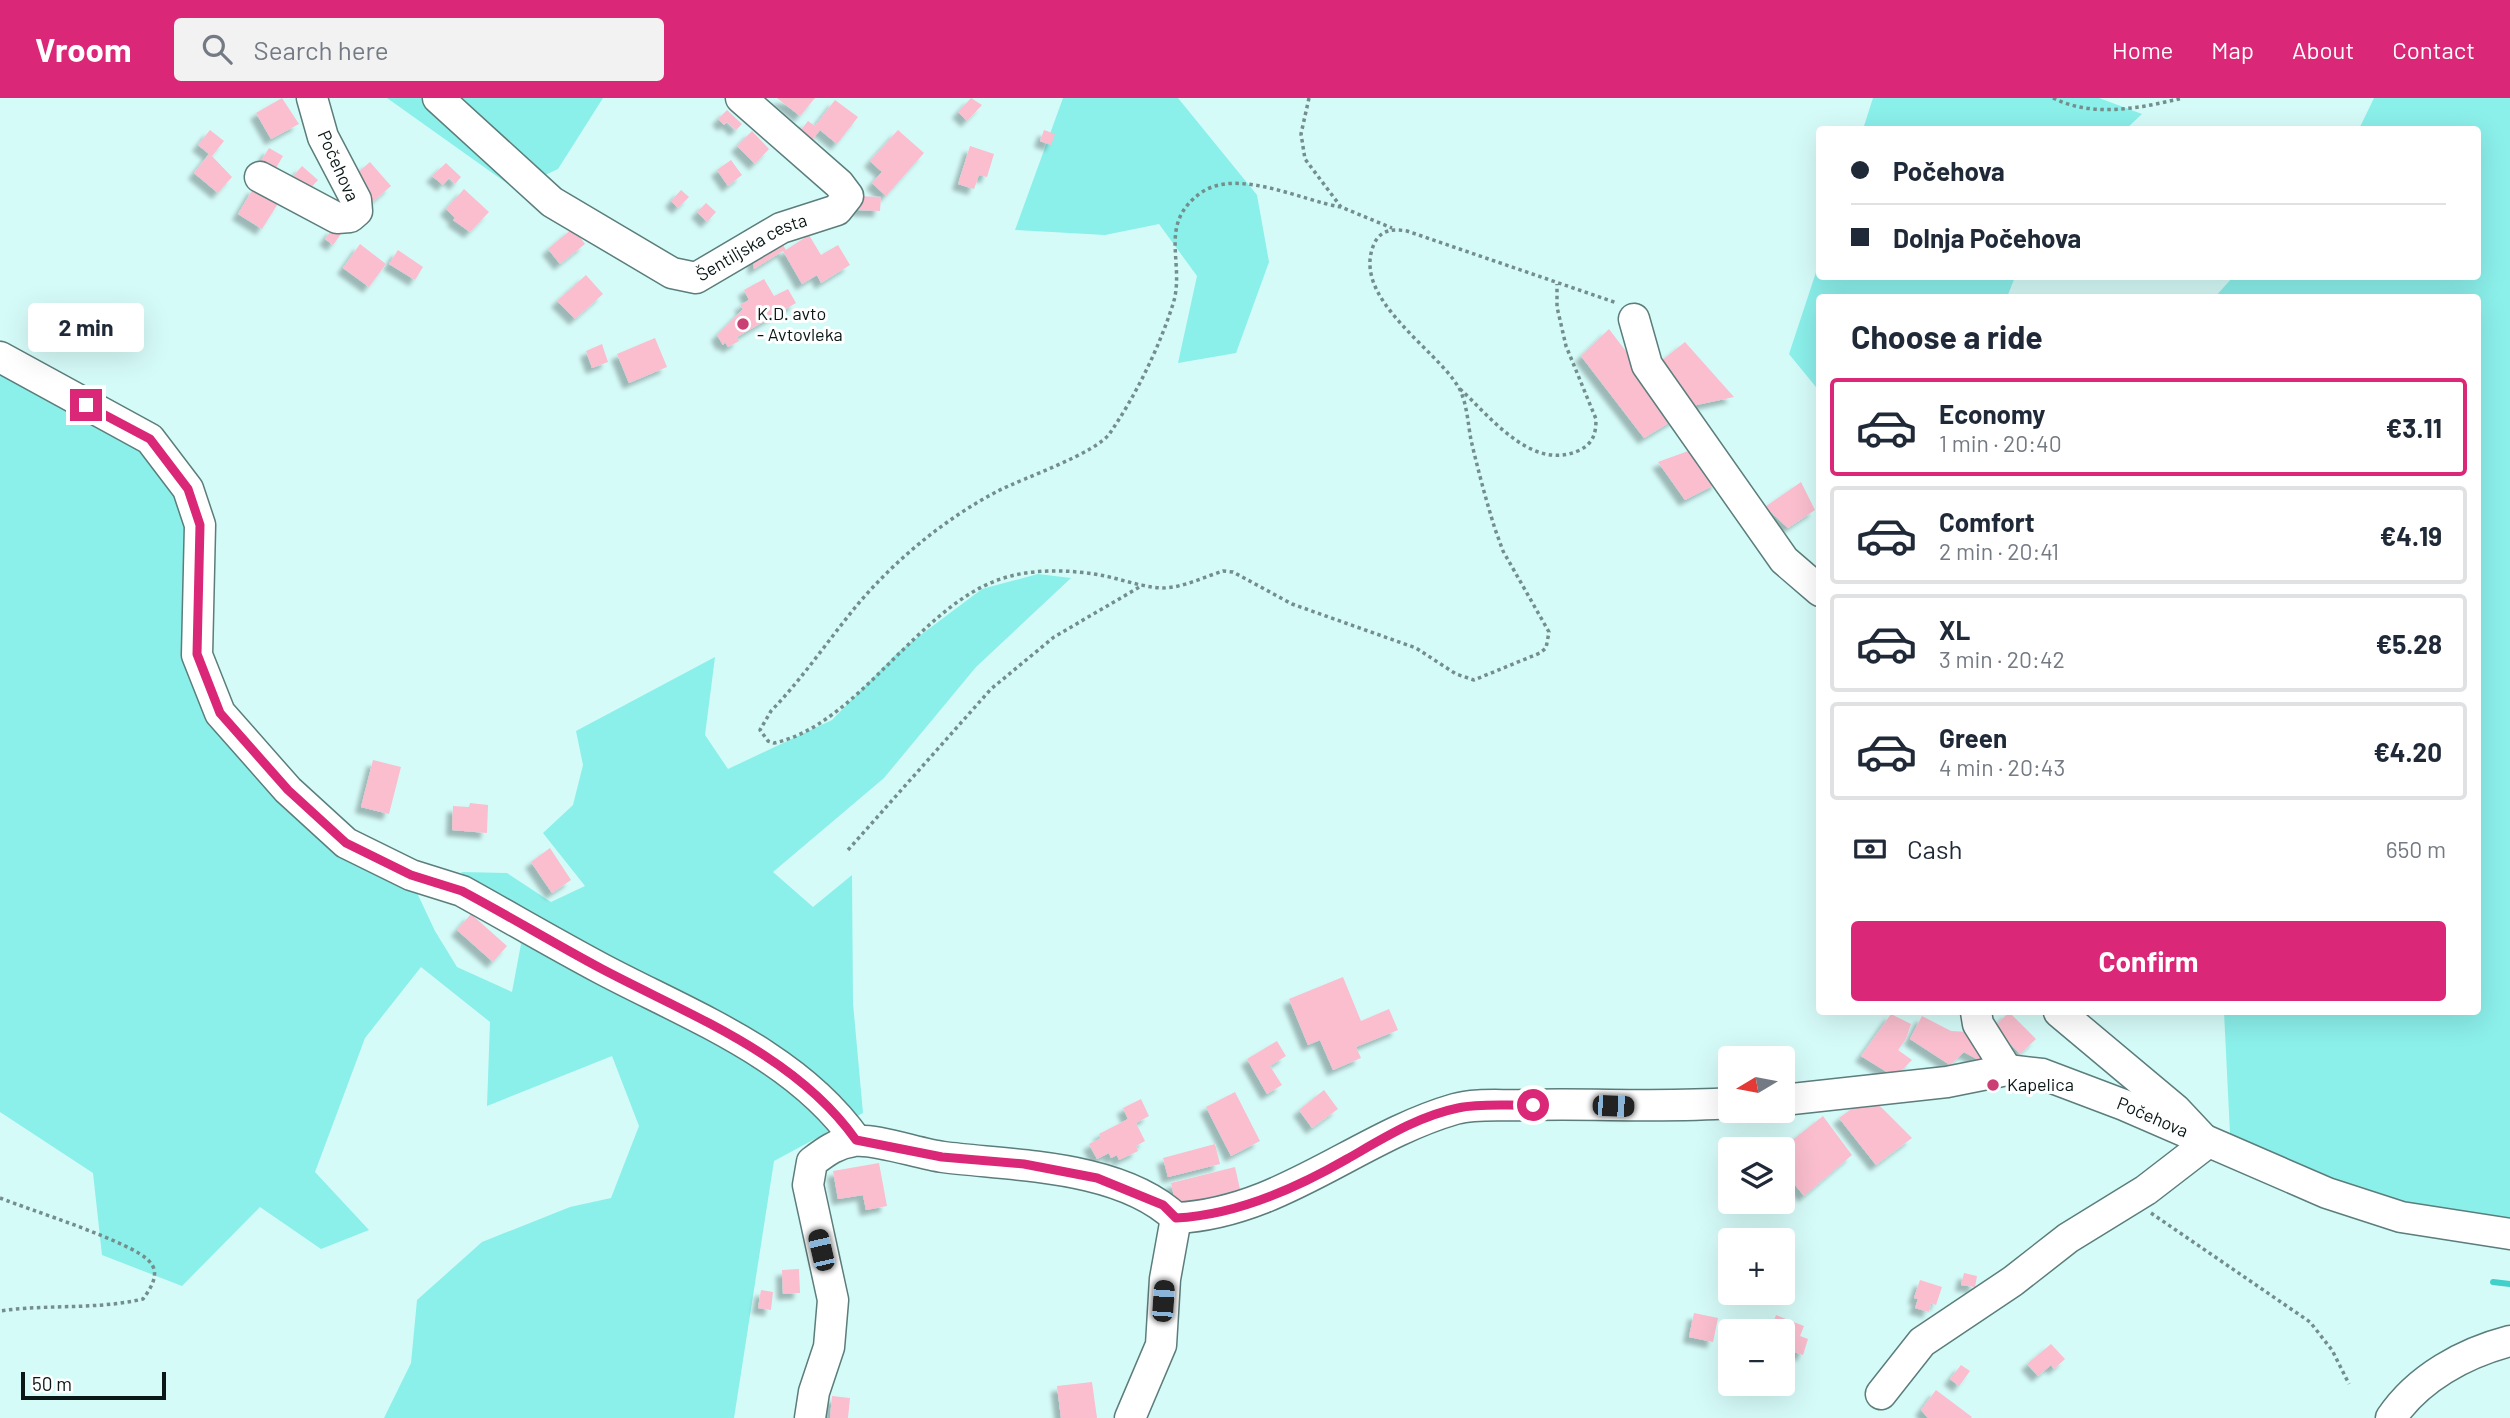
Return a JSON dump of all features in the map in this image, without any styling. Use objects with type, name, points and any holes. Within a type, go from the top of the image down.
[{"type":"street","name":"Počehova","points":[[260,177],[337,218],[350,217],[357,211],[356,200],[323,136],[312,98]]},
{"type":"street","name":"Šentiljska cesta","points":[[438,98],[552,202],[652,262],[688,278],[702,276],[781,228],[836,209],[848,196],[839,184],[741,98]]},
{"type":"street","points":[[1634,319],[1647,365],[1784,560],[1816,588]]},
{"type":"street","points":[[0,357],[150,439],[188,489],[200,525],[197,654],[220,713],[288,790],[346,843],[411,875],[462,891],[751,1048],[809,1089],[839,1117],[856,1140]]},
{"type":"street","points":[[1976,1015],[1978,1024],[2007,1070]]},
{"type":"street","points":[[1881,1394],[1922,1342],[2013,1281],[2068,1238],[2144,1191],[2207,1143],[2176,1110],[2063,1015]]},
{"type":"street","name":"Počehova","points":[[1796,1099],[1947,1082],[2007,1070],[2042,1074],[2124,1105],[2327,1193],[2401,1217],[2510,1234]]},
{"type":"street","points":[[810,1418],[814,1392],[829,1348],[833,1300],[808,1185],[812,1162],[830,1148],[856,1140],[942,1157],[1024,1164],[1097,1178],[1163,1205],[1176,1218],[1197,1217],[1249,1204],[1292,1188],[1382,1136],[1459,1108],[1558,1104],[1667,1107],[1718,1104]]},
{"type":"street","points":[[1130,1418],[1161,1345],[1165,1279],[1176,1218]]},
{"type":"street","points":[[2391,1418],[2405,1397],[2444,1368],[2510,1341]]},
{"type":"path","points":[[1309,98],[1301,134],[1303,153],[1341,207]]},
{"type":"path","points":[[2053,98],[2081,109],[2144,107],[2183,98]]},
{"type":"path","points":[[1459,388],[1494,529],[1503,551],[1549,632],[1546,648],[1540,653],[1474,680],[1455,674],[1416,648],[1292,604],[1233,572],[1223,572],[1177,586],[1143,585],[1103,576],[1044,571],[993,582],[942,617],[856,693],[809,729],[774,743],[768,741],[760,730],[771,711],[860,603],[917,547],[994,493],[1089,449],[1110,434],[1164,330],[1176,293],[1175,232],[1183,214],[1198,195],[1211,187],[1247,184],[1341,207],[1394,229],[1466,250],[1557,284],[1615,302],[1629,311],[1634,319]]},
{"type":"path","points":[[1394,229],[1377,237],[1372,248],[1371,273],[1378,290],[1412,338],[1499,428],[1531,448],[1563,454],[1574,453],[1590,444],[1596,419],[1566,346],[1557,307],[1557,284]]},
{"type":"path","points":[[848,850],[991,689],[1054,637],[1143,585]]},
{"type":"path","points":[[2144,1191],[2146,1204],[2163,1224],[2310,1322],[2332,1350],[2348,1384]]},
{"type":"path","points":[[0,1198],[130,1248],[149,1261],[154,1269],[154,1284],[143,1299],[112,1307],[26,1307],[0,1311]]},
{"type":"shaded area","points":[[387,98],[603,98],[558,169],[515,189]]},
{"type":"shaded area","points":[[1063,98],[1178,98],[1257,195],[1269,262],[1236,353],[1178,363],[1197,276],[1159,224],[1105,235],[1015,230]]},
{"type":"shaded area","points":[[1873,98],[2099,98],[2142,114],[2129,126],[1864,126]]},
{"type":"shaded area","points":[[2374,98],[2510,98],[2510,1239],[2231,1154],[2224,1015],[2481,1015],[2481,294],[2218,294],[2230,280],[2481,280],[2481,126],[2360,126]]},
{"type":"shaded area","points":[[1816,272],[1816,280],[2014,280],[2008,294],[1816,294],[1816,387],[1789,354]]},
{"type":"shaded area","points":[[0,371],[147,442],[184,492],[217,716],[410,878],[435,931],[457,967],[512,992],[521,944],[461,872],[507,873],[551,902],[585,886],[543,833],[573,805],[583,765],[576,731],[715,657],[705,735],[728,769],[832,720],[898,652],[982,589],[1038,574],[1071,578],[976,667],[884,778],[773,872],[813,907],[852,875],[853,1003],[863,1113],[774,1161],[734,1418],[384,1418],[411,1363],[417,1300],[482,1242],[570,1207],[611,1198],[639,1126],[612,1056],[487,1106],[490,1022],[421,967],[365,1038],[315,1172],[369,1230],[321,1249],[260,1207],[182,1286],[102,1255],[93,1173],[0,1112]]},
{"type":"building","points":[[282,98],[299,124],[271,139],[256,113]]},
{"type":"building","points":[[777,98],[815,98],[800,116]]},
{"type":"building","points":[[971,98],[982,105],[967,121],[958,112]]},
{"type":"building","points":[[835,100],[858,117],[837,144],[820,130],[809,144],[797,135],[808,121],[815,126]]},
{"type":"building","points":[[727,110],[742,124],[736,130],[727,122],[724,125],[718,119]]},
{"type":"building","points":[[210,130],[224,141],[212,156],[232,177],[218,193],[194,173],[209,154],[198,145]]},
{"type":"building","points":[[898,130],[924,153],[886,196],[872,183],[882,172],[870,161]]},
{"type":"building","points":[[1044,130],[1055,134],[1051,145],[1040,141]]},
{"type":"building","points":[[752,131],[769,149],[755,164],[737,146]]},
{"type":"building","points":[[970,146],[994,154],[987,177],[979,175],[974,189],[958,184]]},
{"type":"building","points":[[269,148],[283,156],[273,173],[259,164]]},
{"type":"building","points":[[731,160],[742,175],[728,186],[717,170]]},
{"type":"building","points":[[370,162],[391,186],[369,205],[348,181]]},
{"type":"building","points":[[446,163],[461,177],[455,184],[449,178],[443,185],[432,176]]},
{"type":"building","points":[[302,166],[318,180],[306,193],[290,180]]},
{"type":"building","points":[[254,187],[279,202],[262,229],[238,214]]},
{"type":"building","points":[[464,189],[489,212],[470,232],[453,220],[455,218],[446,209]]},
{"type":"building","points":[[681,190],[689,197],[678,208],[671,201]]},
{"type":"building","points":[[858,196],[881,197],[880,211],[858,210]]},
{"type":"building","points":[[706,203],[716,212],[707,222],[697,212]]},
{"type":"building","points":[[333,228],[341,234],[333,245],[325,239]]},
{"type":"building","points":[[573,228],[585,244],[560,264],[548,249]]},
{"type":"building","points":[[809,235],[821,255],[838,245],[850,265],[821,283],[817,275],[802,284],[783,251],[754,269],[753,256],[780,240],[786,250]]},
{"type":"building","points":[[360,244],[386,264],[369,287],[343,268]]},
{"type":"building","points":[[398,250],[423,267],[415,280],[389,264]]},
{"type":"building","points":[[586,275],[603,294],[575,319],[557,301]]},
{"type":"building","name":"K.D. avto - Avtovleka","points":[[764,279],[774,296],[788,289],[796,303],[737,337],[739,341],[728,347],[725,342],[723,345],[717,335],[743,309],[740,305],[749,300],[744,290]]},
{"type":"building","points":[[1609,329],[1677,418],[1644,438],[1581,356]]},
{"type":"building","points":[[655,338],[667,367],[629,383],[617,354]]},
{"type":"building","points":[[1685,342],[1734,397],[1692,406],[1656,365]]},
{"type":"building","points":[[602,344],[608,362],[592,368],[586,351]]},
{"type":"building","points":[[1702,446],[1718,483],[1685,500],[1658,462]]},
{"type":"building","points":[[1801,482],[1815,510],[1788,528],[1765,507]]},
{"type":"building","points":[[373,760],[401,767],[389,814],[361,807]]},
{"type":"building","points":[[470,803],[488,805],[487,833],[452,830],[453,806],[469,807]]},
{"type":"building","points":[[550,848],[571,880],[552,893],[531,862]]},
{"type":"building","points":[[471,914],[507,946],[493,962],[457,930]]},
{"type":"building","points":[[1343,977],[1361,1021],[1389,1009],[1398,1030],[1356,1047],[1361,1058],[1333,1070],[1320,1040],[1308,1045],[1289,999]]},
{"type":"building","points":[[1890,1015],[1911,1024],[1906,1039],[1898,1050],[1912,1060],[1895,1077],[1861,1056]]},
{"type":"building","points":[[2006,1015],[2012,1015],[2036,1039],[2020,1054],[1994,1027]]},
{"type":"building","points":[[1922,1016],[1951,1031],[1970,1032],[1991,1049],[1982,1062],[1964,1052],[1950,1065],[1910,1039]]},
{"type":"building","points":[[1277,1041],[1286,1056],[1270,1066],[1282,1085],[1267,1094],[1247,1059]]},
{"type":"building","points":[[1324,1090],[1338,1109],[1312,1128],[1299,1110]]},
{"type":"building","points":[[1235,1092],[1260,1141],[1231,1156],[1206,1107]]},
{"type":"building","points":[[1870,1096],[1912,1138],[1876,1165],[1839,1118]]},
{"type":"building","points":[[1141,1099],[1149,1116],[1136,1123],[1145,1141],[1136,1146],[1138,1151],[1119,1160],[1117,1155],[1111,1158],[1109,1153],[1097,1159],[1089,1144],[1101,1138],[1099,1134],[1128,1119],[1123,1108]]},
{"type":"building","points":[[1823,1116],[1852,1155],[1804,1196],[1795,1185],[1795,1138]]},
{"type":"building","points":[[1215,1144],[1220,1164],[1168,1177],[1163,1158]]},
{"type":"building","points":[[879,1163],[887,1206],[866,1210],[863,1195],[838,1199],[833,1171]]},
{"type":"building","points":[[1235,1167],[1240,1189],[1176,1206],[1171,1183]]},
{"type":"building","points":[[799,1269],[800,1293],[783,1294],[782,1270]]},
{"type":"building","points":[[1964,1273],[1977,1276],[1975,1287],[1961,1285]]},
{"type":"building","points":[[1920,1280],[1942,1287],[1936,1305],[1931,1303],[1929,1312],[1915,1308],[1918,1299],[1914,1298]]},
{"type":"building","points":[[761,1290],[773,1292],[771,1310],[758,1308]]},
{"type":"building","points":[[1694,1313],[1718,1318],[1713,1342],[1689,1337]]},
{"type":"building","points":[[1795,1322],[1804,1326],[1800,1336],[1808,1339],[1803,1355],[1795,1352]]},
{"type":"building","points":[[2051,1344],[2065,1359],[2054,1369],[2051,1365],[2038,1376],[2027,1364]]},
{"type":"building","points":[[1961,1365],[1970,1371],[1959,1386],[1950,1379]]},
{"type":"building","points":[[1092,1382],[1097,1418],[1061,1418],[1057,1386]]},
{"type":"building","points":[[1936,1390],[1972,1417],[1928,1418],[1921,1410]]},
{"type":"building","points":[[832,1396],[850,1398],[848,1418],[830,1418]]},
{"type":"waterway","points":[[2493,1282],[2510,1284]]},
{"type":"place","name":"K.D. avto - Avtovleka","points":[[743,324]]},
{"type":"place","name":"Kapelica","points":[[1993,1085]]},
{"type":"route","points":[[86,405],[150,439],[188,489],[200,525],[197,654],[220,713],[288,790],[346,843],[411,875],[462,891],[603,969],[704,1020],[751,1048],[809,1089],[839,1117],[856,1140],[942,1157],[1024,1164],[1097,1178],[1163,1205],[1176,1218],[1197,1217],[1249,1204],[1292,1188],[1347,1159],[1382,1136],[1429,1117],[1459,1108],[1533,1105]]}]
